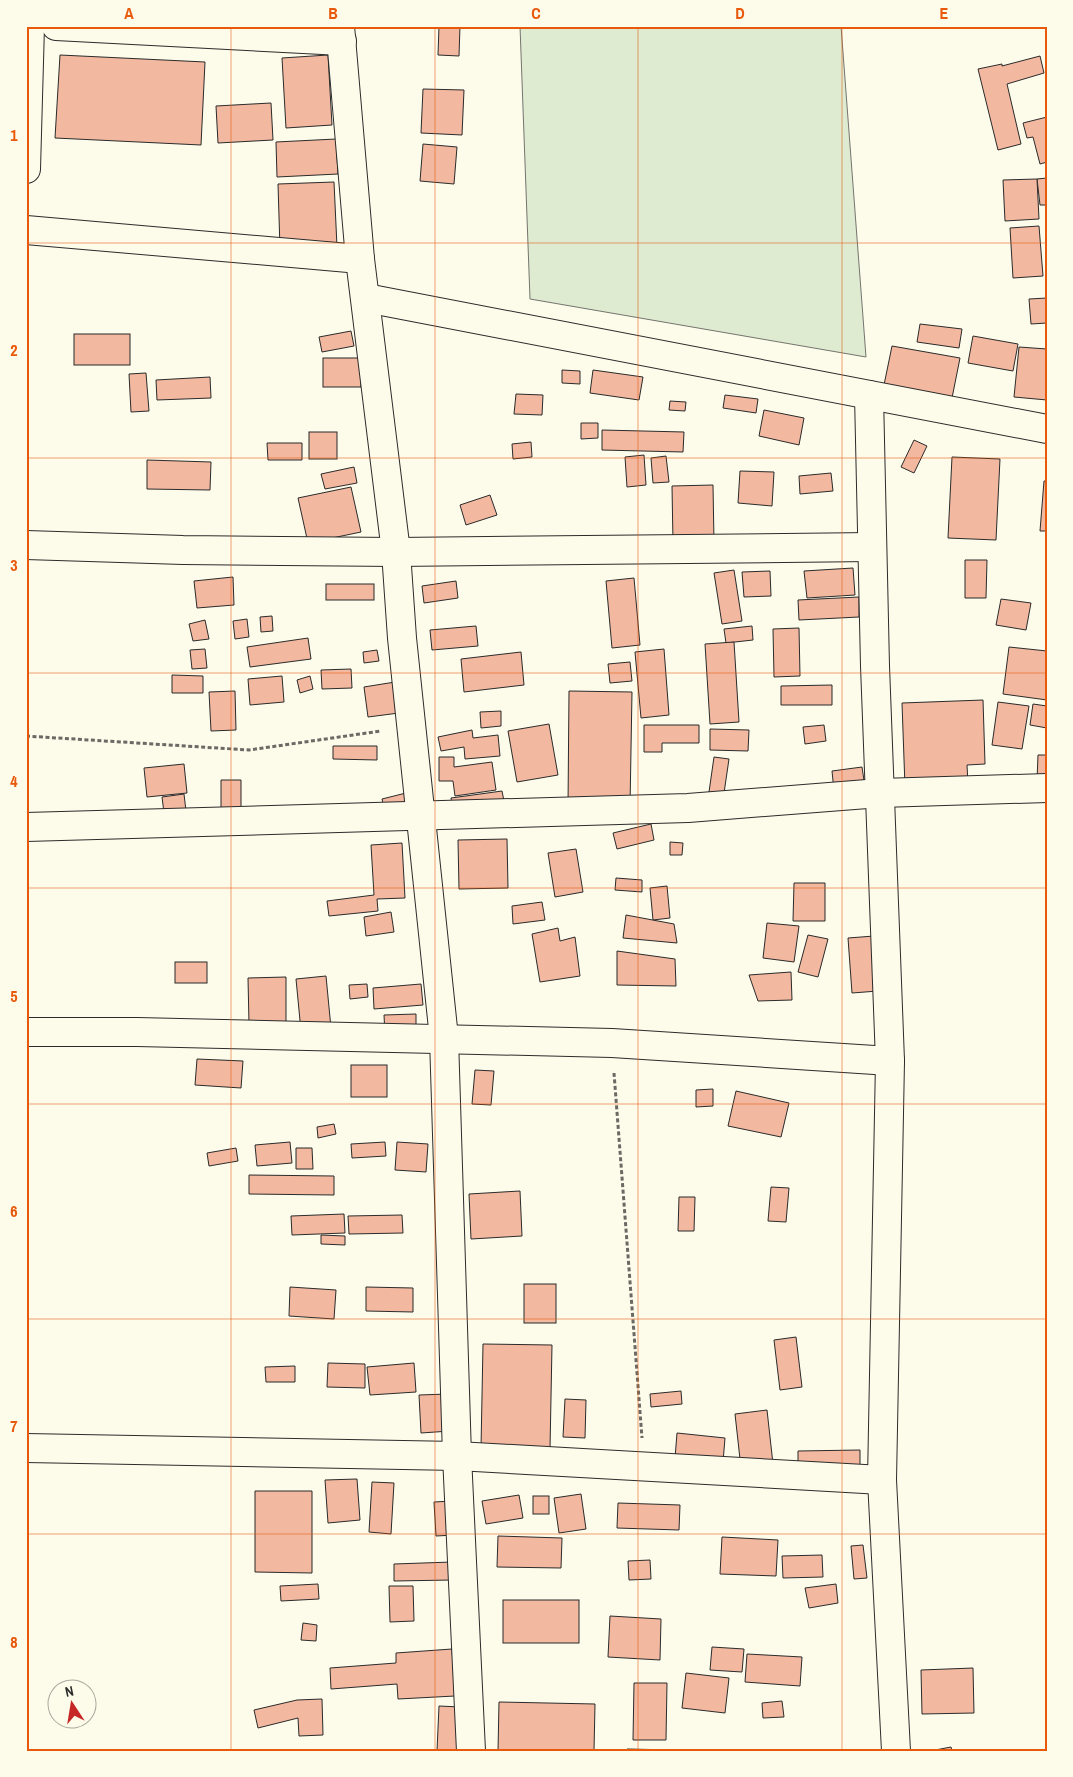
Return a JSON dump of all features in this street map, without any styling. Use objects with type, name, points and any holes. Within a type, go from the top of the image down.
[{"type":"street","points":[[26,168],[30,26]]},
{"type":"street","points":[[56,26],[341,34],[360,259],[396,552],[402,638],[444,1038],[457,1456],[471,1751]]},
{"type":"street","points":[[26,230],[360,259]]},
{"type":"street","points":[[366,298],[1047,429]]},
{"type":"street","points":[[869,396],[875,666],[890,1061],[882,1480],[896,1751]]},
{"type":"street","points":[[26,545],[183,550],[396,552],[872,547]]},
{"type":"street","points":[[26,827],[688,808],[880,793],[1047,788]]},
{"type":"street","points":[[26,1032],[137,1032],[612,1042],[890,1061]]},
{"type":"street","points":[[26,1448],[457,1456],[882,1480]]},
{"type":"path","points":[[26,736],[249,750],[412,727]]},
{"type":"path","points":[[612,1042],[644,1466]]},
{"type":"green space","points":[[520,26],[841,26],[866,357],[530,299]]},
{"type":"building","points":[[439,26],[460,26],[459,56],[438,55]]},
{"type":"building","points":[[60,55],[205,62],[201,145],[55,138]]},
{"type":"building","points":[[328,55],[332,125],[286,128],[282,58]]},
{"type":"building","points":[[1040,56],[1044,73],[1007,84],[1021,144],[998,150],[978,69],[1002,64],[1002,66]]},
{"type":"building","points":[[423,89],[464,90],[462,135],[421,133]]},
{"type":"building","points":[[271,103],[273,140],[218,143],[216,106]]},
{"type":"building","points":[[1047,117],[1047,162],[1040,164],[1033,137],[1027,138],[1023,123]]},
{"type":"building","points":[[336,139],[338,174],[277,177],[276,142]]},
{"type":"building","points":[[423,144],[457,147],[454,184],[420,181]]},
{"type":"building","points":[[1047,178],[1047,205],[1040,205],[1037,179]]},
{"type":"building","points":[[1037,179],[1039,219],[1005,221],[1003,180]]},
{"type":"building","points":[[334,182],[337,247],[280,249],[278,184]]},
{"type":"building","points":[[1039,226],[1043,276],[1013,278],[1010,228]]},
{"type":"building","points":[[1047,298],[1047,323],[1031,324],[1029,299]]},
{"type":"building","points":[[920,324],[962,329],[959,348],[917,342]]},
{"type":"building","points":[[351,331],[354,346],[322,352],[319,337]]},
{"type":"building","points":[[74,334],[130,334],[130,365],[74,365]]},
{"type":"building","points":[[973,336],[1018,344],[1013,371],[968,363]]},
{"type":"building","points":[[892,346],[960,358],[952,398],[884,385]]},
{"type":"building","points":[[1019,347],[1047,349],[1047,400],[1014,397]]},
{"type":"building","points":[[323,358],[361,358],[361,387],[323,387]]},
{"type":"building","points":[[562,370],[580,371],[580,384],[562,383]]},
{"type":"building","points":[[593,370],[643,377],[639,400],[590,393]]},
{"type":"building","points":[[146,373],[149,411],[131,412],[129,374]]},
{"type":"building","points":[[210,377],[211,398],[157,400],[156,380]]},
{"type":"building","points":[[516,394],[543,395],[542,415],[514,414]]},
{"type":"building","points":[[725,395],[758,399],[756,413],[723,408]]},
{"type":"building","points":[[670,401],[686,402],[685,411],[669,410]]},
{"type":"building","points":[[764,410],[804,418],[799,445],[759,436]]},
{"type":"building","points":[[581,423],[598,423],[598,438],[581,439]]},
{"type":"building","points":[[602,430],[684,432],[683,452],[602,450]]},
{"type":"building","points":[[309,432],[337,432],[337,459],[309,459]]},
{"type":"building","points":[[914,440],[927,446],[914,473],[901,467]]},
{"type":"building","points":[[531,442],[532,457],[513,459],[512,444]]},
{"type":"building","points":[[267,443],[302,443],[302,460],[268,460]]},
{"type":"building","points":[[644,455],[646,485],[627,487],[625,457]]},
{"type":"building","points":[[666,456],[669,482],[653,483],[651,458]]},
{"type":"building","points":[[952,457],[1000,459],[996,540],[948,538]]},
{"type":"building","points":[[147,460],[211,462],[210,490],[147,489]]},
{"type":"building","points":[[354,467],[357,483],[325,489],[321,474]]},
{"type":"building","points":[[740,471],[774,472],[772,506],[738,503]]},
{"type":"building","points":[[831,473],[833,491],[800,494],[799,476]]},
{"type":"building","points":[[1044,481],[1047,481],[1047,531],[1040,531]]},
{"type":"building","points":[[713,485],[714,542],[673,543],[672,486]]},
{"type":"building","points":[[351,487],[361,532],[308,543],[298,498]]},
{"type":"building","points":[[490,495],[497,515],[466,525],[460,505]]},
{"type":"building","points":[[965,560],[987,560],[986,598],[965,598]]},
{"type":"building","points":[[853,568],[855,595],[807,598],[804,571]]},
{"type":"building","points":[[734,570],[742,621],[722,624],[714,573]]},
{"type":"building","points":[[770,571],[771,596],[744,597],[742,572]]},
{"type":"building","points":[[233,577],[234,605],[197,608],[194,581]]},
{"type":"building","points":[[634,578],[640,645],[612,648],[606,581]]},
{"type":"building","points":[[456,581],[458,598],[424,603],[422,586]]},
{"type":"building","points":[[326,584],[374,584],[374,600],[326,600]]},
{"type":"building","points":[[859,597],[859,617],[799,620],[798,600]]},
{"type":"building","points":[[1001,599],[1031,603],[1026,630],[996,625]]},
{"type":"building","points":[[272,616],[273,631],[261,632],[260,617]]},
{"type":"building","points":[[247,619],[249,637],[235,639],[233,621]]},
{"type":"building","points":[[205,620],[209,639],[193,641],[189,624]]},
{"type":"building","points":[[476,626],[478,646],[432,650],[430,630]]},
{"type":"building","points":[[752,626],[753,640],[726,643],[724,629]]},
{"type":"building","points":[[799,628],[800,676],[774,677],[773,629]]},
{"type":"building","points":[[308,638],[311,659],[250,667],[247,647]]},
{"type":"building","points":[[734,642],[739,722],[710,724],[705,644]]},
{"type":"building","points":[[1009,647],[1047,651],[1047,700],[1003,694]]},
{"type":"building","points":[[205,649],[207,668],[192,669],[190,650]]},
{"type":"building","points":[[664,649],[669,715],[641,718],[635,652]]},
{"type":"building","points":[[377,650],[379,661],[364,663],[363,652]]},
{"type":"building","points":[[521,652],[524,685],[464,692],[461,659]]},
{"type":"building","points":[[630,662],[632,681],[610,683],[608,664]]},
{"type":"building","points":[[351,669],[352,688],[322,689],[321,670]]},
{"type":"building","points":[[172,675],[203,676],[203,693],[172,693]]},
{"type":"building","points":[[282,676],[284,702],[250,705],[248,679]]},
{"type":"building","points":[[310,676],[313,689],[300,693],[297,680]]},
{"type":"building","points":[[395,682],[399,713],[368,717],[364,687]]},
{"type":"building","points":[[832,685],[832,705],[781,705],[781,686]]},
{"type":"building","points":[[235,691],[236,730],[211,731],[209,692]]},
{"type":"building","points":[[569,691],[632,692],[630,807],[568,806]]},
{"type":"building","points":[[983,700],[985,764],[967,765],[968,784],[905,787],[902,703]]},
{"type":"building","points":[[998,702],[1029,706],[1022,749],[992,745]]},
{"type":"building","points":[[1033,704],[1047,706],[1047,728],[1030,725]]},
{"type":"building","points":[[501,711],[501,726],[481,728],[480,712]]},
{"type":"building","points":[[549,724],[558,775],[517,782],[508,731]]},
{"type":"building","points":[[644,725],[699,725],[699,743],[662,743],[662,752],[644,752]]},
{"type":"building","points":[[824,725],[826,741],[805,744],[803,727]]},
{"type":"building","points":[[710,729],[749,730],[748,751],[710,750]]},
{"type":"building","points":[[472,730],[473,738],[498,735],[500,756],[465,759],[464,747],[441,751],[438,737]]},
{"type":"building","points":[[333,746],[377,746],[377,760],[333,759]]},
{"type":"building","points":[[1038,755],[1047,755],[1047,781],[1037,781]]},
{"type":"building","points":[[439,757],[454,757],[454,767],[492,762],[496,790],[455,796],[453,781],[439,781]]},
{"type":"building","points":[[714,757],[729,759],[723,800],[708,799]]},
{"type":"building","points":[[184,764],[187,793],[147,797],[144,768]]},
{"type":"building","points":[[862,767],[865,787],[834,791],[832,771]]},
{"type":"building","points":[[221,780],[241,780],[241,810],[221,811]]},
{"type":"building","points":[[502,791],[505,806],[453,813],[451,798]]},
{"type":"building","points":[[406,793],[411,811],[386,817],[382,799]]},
{"type":"building","points":[[184,794],[186,811],[164,813],[162,797]]},
{"type":"building","points":[[651,824],[654,840],[617,849],[613,833]]},
{"type":"building","points":[[507,839],[508,888],[459,889],[458,840]]},
{"type":"building","points":[[670,842],[683,843],[682,855],[670,855]]},
{"type":"building","points":[[402,843],[405,898],[377,899],[378,911],[329,916],[327,901],[374,895],[371,845]]},
{"type":"building","points":[[576,849],[583,892],[555,897],[548,853]]},
{"type":"building","points":[[616,878],[642,880],[642,892],[615,890]]},
{"type":"building","points":[[794,883],[825,883],[825,921],[793,921]]},
{"type":"building","points":[[667,886],[670,918],[653,920],[650,888]]},
{"type":"building","points":[[542,902],[545,920],[513,924],[512,906]]},
{"type":"building","points":[[391,912],[394,932],[366,936],[364,917]]},
{"type":"building","points":[[626,915],[674,924],[677,943],[623,938]]},
{"type":"building","points":[[767,923],[799,926],[794,962],[763,958]]},
{"type":"building","points":[[558,928],[560,941],[575,937],[580,976],[540,982],[532,934]]},
{"type":"building","points":[[808,935],[828,939],[818,977],[798,972]]},
{"type":"building","points":[[874,936],[878,991],[852,993],[848,938]]},
{"type":"building","points":[[617,951],[675,959],[676,986],[617,985]]},
{"type":"building","points":[[175,962],[207,962],[207,983],[175,983]]},
{"type":"building","points":[[791,972],[792,1000],[758,1001],[749,975]]},
{"type":"building","points":[[326,976],[331,1028],[301,1031],[296,979]]},
{"type":"building","points":[[286,977],[286,1023],[249,1024],[248,978]]},
{"type":"building","points":[[367,984],[368,997],[350,999],[349,985]]},
{"type":"building","points":[[421,984],[423,1005],[374,1009],[373,988]]},
{"type":"building","points":[[416,1014],[416,1034],[385,1035],[384,1015]]},
{"type":"building","points":[[197,1059],[243,1061],[241,1088],[195,1085]]},
{"type":"building","points":[[351,1065],[387,1065],[387,1097],[351,1097]]},
{"type":"building","points":[[475,1070],[494,1071],[491,1105],[472,1104]]},
{"type":"building","points":[[713,1089],[713,1106],[696,1107],[696,1090]]},
{"type":"building","points":[[736,1091],[789,1103],[781,1137],[728,1126]]},
{"type":"building","points":[[334,1124],[336,1134],[318,1138],[317,1127]]},
{"type":"building","points":[[290,1142],[292,1163],[257,1166],[255,1145]]},
{"type":"building","points":[[385,1142],[386,1156],[352,1158],[351,1144]]},
{"type":"building","points":[[397,1142],[428,1144],[426,1172],[395,1170]]},
{"type":"building","points":[[236,1148],[238,1161],[209,1166],[207,1153]]},
{"type":"building","points":[[296,1148],[312,1148],[313,1169],[296,1169]]},
{"type":"building","points":[[249,1175],[334,1176],[334,1195],[249,1194]]},
{"type":"building","points":[[771,1187],[789,1188],[786,1222],[768,1221]]},
{"type":"building","points":[[520,1191],[522,1236],[471,1239],[469,1194]]},
{"type":"building","points":[[679,1197],[695,1197],[694,1231],[678,1231]]},
{"type":"building","points":[[344,1214],[345,1233],[292,1235],[291,1216]]},
{"type":"building","points":[[402,1215],[403,1233],[349,1234],[348,1216]]},
{"type":"building","points":[[321,1235],[345,1236],[345,1245],[321,1244]]},
{"type":"building","points":[[524,1284],[556,1284],[556,1323],[524,1323]]},
{"type":"building","points":[[290,1287],[336,1290],[334,1319],[289,1316]]},
{"type":"building","points":[[366,1287],[413,1288],[413,1312],[366,1311]]},
{"type":"building","points":[[796,1337],[802,1387],[780,1390],[774,1340]]},
{"type":"building","points":[[483,1344],[552,1345],[550,1449],[481,1448]]},
{"type":"building","points":[[328,1363],[365,1364],[365,1388],[327,1387]]},
{"type":"building","points":[[414,1363],[416,1392],[370,1395],[367,1367]]},
{"type":"building","points":[[295,1366],[295,1382],[266,1382],[265,1367]]},
{"type":"building","points":[[681,1391],[682,1404],[651,1407],[650,1394]]},
{"type":"building","points":[[448,1394],[450,1431],[421,1433],[419,1395]]},
{"type":"building","points":[[565,1399],[586,1400],[585,1438],[563,1437]]},
{"type":"building","points":[[767,1410],[773,1464],[741,1468],[735,1414]]},
{"type":"building","points":[[677,1433],[725,1438],[723,1462],[675,1458]]},
{"type":"building","points":[[860,1450],[860,1472],[798,1473],[798,1451]]},
{"type":"building","points":[[357,1479],[360,1520],[328,1523],[325,1480]]},
{"type":"building","points":[[372,1482],[394,1483],[391,1534],[369,1532]]},
{"type":"building","points":[[255,1491],[312,1491],[312,1573],[255,1572]]},
{"type":"building","points":[[581,1494],[586,1529],[559,1533],[554,1498]]},
{"type":"building","points":[[519,1495],[523,1518],[486,1524],[482,1501]]},
{"type":"building","points":[[533,1496],[549,1496],[549,1514],[533,1514]]},
{"type":"building","points":[[452,1501],[455,1535],[436,1536],[434,1502]]},
{"type":"building","points":[[618,1503],[680,1505],[679,1530],[617,1528]]},
{"type":"building","points":[[498,1536],[562,1538],[561,1568],[497,1567]]},
{"type":"building","points":[[722,1537],[778,1540],[776,1576],[720,1574]]},
{"type":"building","points":[[863,1545],[867,1578],[854,1579],[851,1546]]},
{"type":"building","points":[[822,1555],[823,1577],[783,1578],[782,1556]]},
{"type":"building","points":[[650,1560],[651,1579],[629,1580],[628,1561]]},
{"type":"building","points":[[452,1562],[452,1580],[394,1581],[394,1564]]},
{"type":"building","points":[[318,1584],[319,1599],[281,1601],[280,1586]]},
{"type":"building","points":[[836,1584],[838,1603],[809,1608],[805,1588]]},
{"type":"building","points":[[389,1586],[413,1586],[414,1621],[390,1622]]},
{"type":"building","points":[[503,1600],[579,1600],[579,1643],[503,1643]]},
{"type":"building","points":[[610,1616],[661,1619],[660,1660],[608,1657]]},
{"type":"building","points":[[303,1623],[317,1625],[316,1641],[301,1640]]},
{"type":"building","points":[[712,1647],[744,1649],[742,1672],[710,1670]]},
{"type":"building","points":[[452,1649],[455,1696],[398,1699],[397,1684],[331,1689],[330,1668],[396,1663],[396,1653]]},
{"type":"building","points":[[747,1654],[802,1657],[800,1686],[745,1682]]},
{"type":"building","points":[[973,1668],[974,1713],[922,1714],[921,1670]]},
{"type":"building","points":[[686,1673],[729,1678],[725,1713],[682,1708]]},
{"type":"building","points":[[634,1683],[667,1683],[666,1740],[633,1740]]},
{"type":"building","points":[[322,1699],[323,1735],[299,1736],[298,1718],[258,1728],[254,1710],[297,1700]]},
{"type":"building","points":[[782,1701],[784,1717],[763,1718],[762,1703]]},
{"type":"building","points":[[499,1702],[595,1704],[594,1751],[498,1751]]},
{"type":"building","points":[[439,1706],[460,1707],[458,1751],[437,1751]]},
{"type":"building","points":[[951,1747],[952,1751],[930,1751]]},
{"type":"building","points":[[627,1749],[674,1750],[674,1751],[627,1751]]}]
